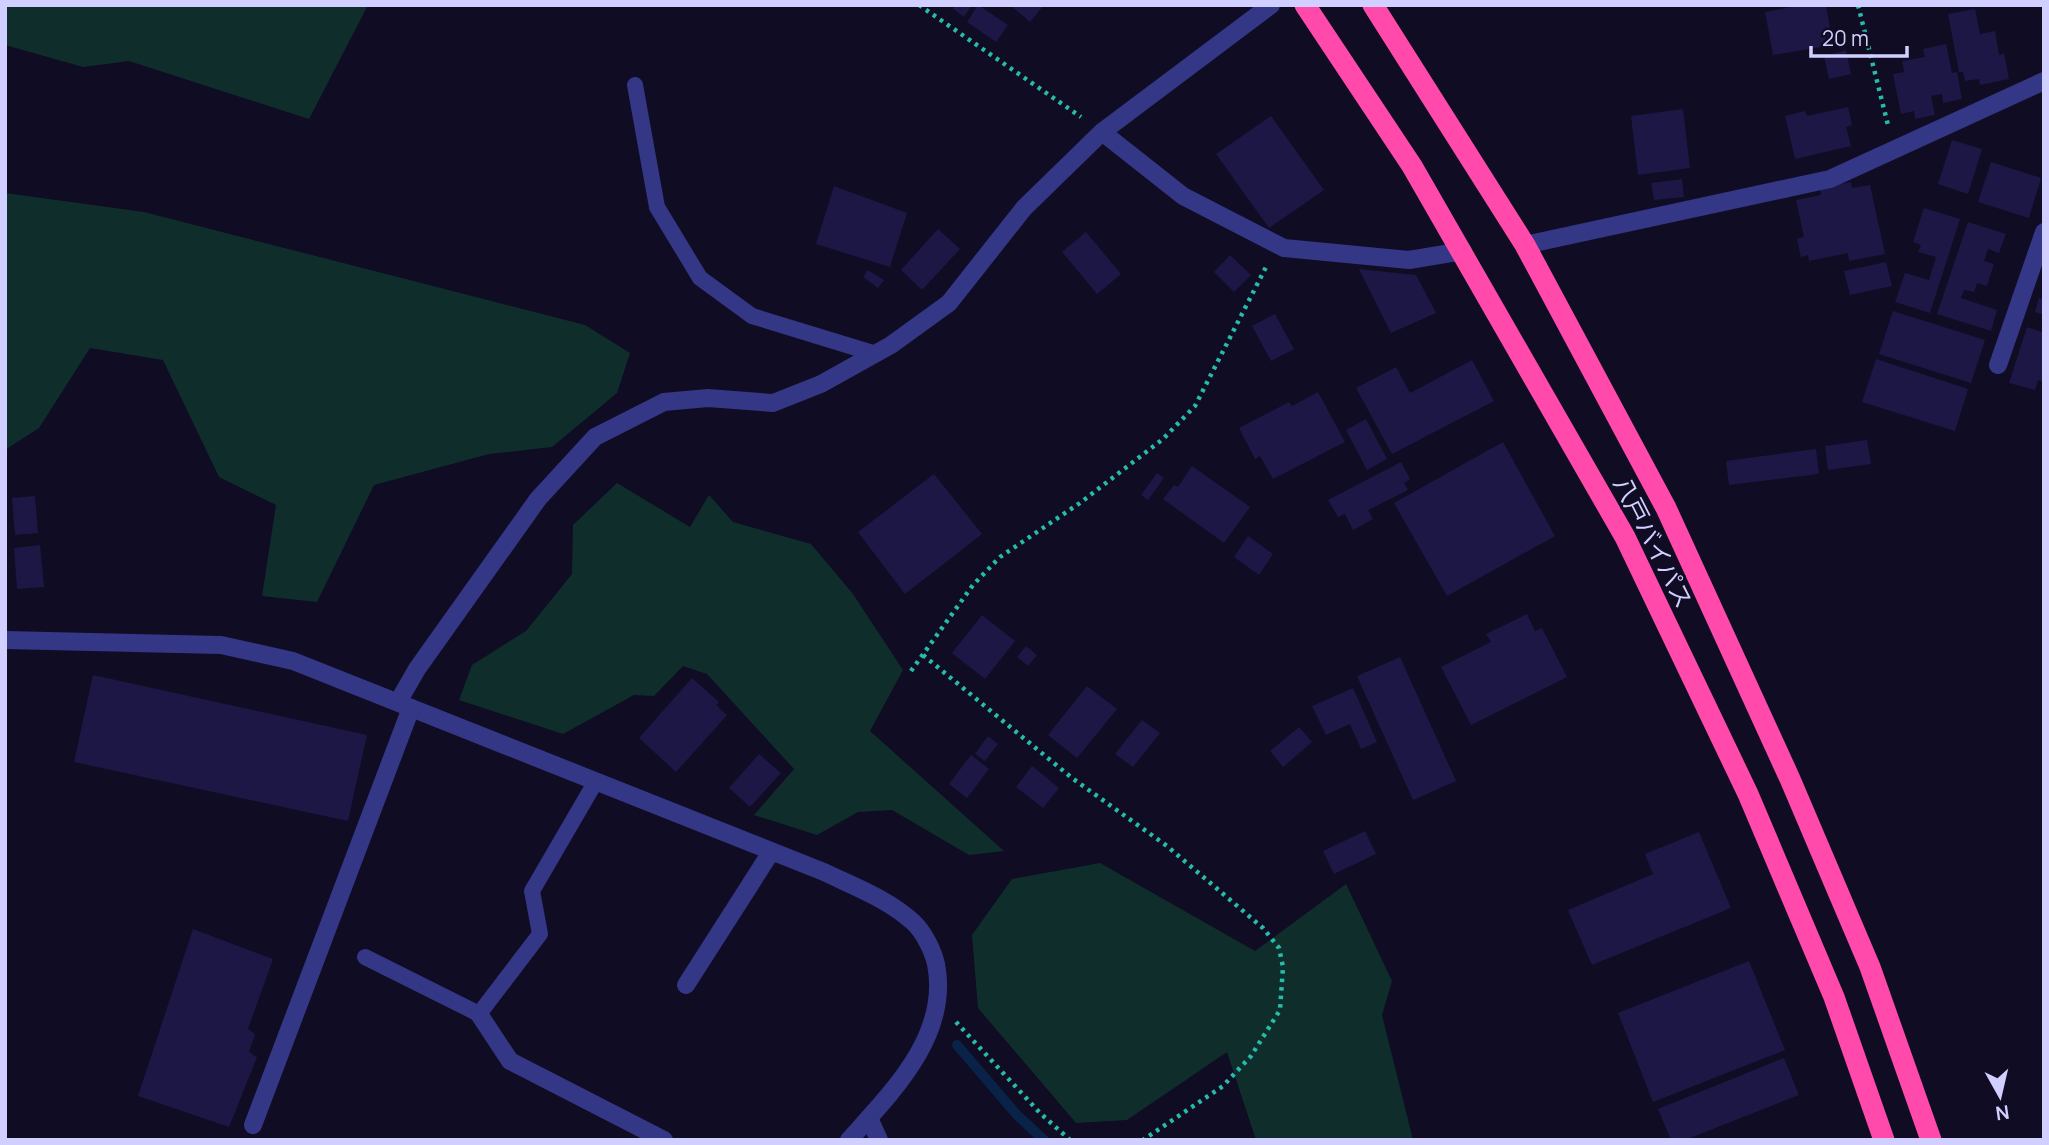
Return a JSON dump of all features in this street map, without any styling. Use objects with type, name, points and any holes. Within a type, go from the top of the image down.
[{"type":"highway","name":"八戸バイパス","points":[[1305,5],[1412,166],[1625,537],[1742,782],[1834,997],[1884,1140]]},
{"type":"highway","name":"八戸バイパス","points":[[1373,5],[1525,246],[1666,508],[1790,779],[1870,967],[1931,1140]]},
{"type":"street","points":[[253,1125],[417,669],[538,499],[595,437],[664,402],[708,398],[773,403],[821,384],[876,354],[949,303],[1024,208],[1102,132],[1271,5]]},
{"type":"street","points":[[1525,246],[1830,179],[2044,81]]},
{"type":"street","points":[[1102,132],[1183,196],[1284,248],[1409,260],[1463,251]]},
{"type":"street","points":[[1998,365],[2044,232]]},
{"type":"street","points":[[5,640],[152,641],[221,645],[293,661],[883,899],[915,924],[934,954],[939,982],[935,1020],[919,1052],[849,1140]]},
{"type":"street","points":[[687,985],[771,852]]},
{"type":"street","points":[[480,1014],[510,1060],[664,1140]]},
{"type":"street","points":[[869,1118],[879,1140]]},
{"type":"lane","points":[[635,85],[657,207],[700,278],[752,316],[876,354]]},
{"type":"lane","points":[[365,957],[480,1014],[540,934],[532,891],[596,781]]},
{"type":"path","points":[[919,5],[1102,132]]},
{"type":"path","points":[[1858,5],[1894,150]]},
{"type":"path","points":[[911,671],[973,585],[1000,557],[1090,495],[1163,439],[1195,406],[1240,324],[1277,245]]},
{"type":"path","points":[[923,655],[1072,778],[1167,846],[1263,928],[1279,948],[1283,967],[1280,1010],[1251,1056],[1223,1086],[1143,1140]]},
{"type":"path","points":[[937,1003],[1040,1113],[1069,1140]]},
{"type":"green space","points":[[5,5],[368,5],[309,119],[129,61],[83,67],[5,45]]},
{"type":"green space","points":[[5,193],[144,212],[585,325],[630,353],[617,393],[552,447],[489,454],[374,485],[317,602],[262,596],[276,505],[219,477],[163,360],[90,348],[39,428],[5,450]]},
{"type":"green space","points":[[617,483],[690,527],[709,495],[733,522],[811,544],[853,594],[903,670],[870,731],[1004,851],[969,855],[892,810],[858,812],[817,835],[754,815],[794,769],[707,674],[683,666],[654,696],[634,695],[563,734],[459,700],[472,665],[526,631],[572,574],[573,525]]},
{"type":"green space","points":[[1100,863],[1255,951],[1346,884],[1392,981],[1382,1015],[1413,1140],[1256,1140],[1227,1052],[1127,1120],[1076,1123],[978,1008],[972,935],[1012,879]]},
{"type":"building","points":[[955,5],[972,5],[964,17],[953,9]]},
{"type":"building","points":[[978,5],[1008,25],[996,42],[967,22]]},
{"type":"building","points":[[1010,5],[1044,5],[1030,22]]},
{"type":"building","points":[[1802,5],[1826,5],[1833,45],[1773,55],[1765,12]]},
{"type":"building","points":[[1975,9],[1980,34],[1995,31],[1999,55],[2004,53],[2009,79],[1980,85],[1979,79],[1965,81],[1963,72],[1959,72],[1948,14]]},
{"type":"building","points":[[1946,44],[1952,73],[1957,72],[1962,99],[1943,103],[1942,94],[1931,96],[1935,115],[1915,119],[1914,111],[1901,114],[1893,74],[1904,72],[1902,61],[1925,57],[1923,49]]},
{"type":"building","points":[[1846,50],[1851,74],[1829,79],[1824,56]]},
{"type":"building","points":[[1848,107],[1852,125],[1846,127],[1851,146],[1795,159],[1785,116],[1805,111],[1807,116]]},
{"type":"building","points":[[1683,109],[1690,168],[1638,175],[1631,116]]},
{"type":"building","points":[[1271,116],[1324,190],[1269,228],[1216,154]]},
{"type":"building","points":[[1952,140],[1982,149],[1968,194],[1938,184]]},
{"type":"building","points":[[1991,162],[2041,178],[2029,218],[1978,202]]},
{"type":"building","points":[[1682,179],[1684,197],[1654,200],[1651,183]]},
{"type":"building","points":[[1851,182],[1852,188],[1870,185],[1885,254],[1849,261],[1848,253],[1809,261],[1808,255],[1801,257],[1797,239],[1804,237],[1796,200],[1821,195],[1820,188]]},
{"type":"building","points":[[834,186],[907,213],[890,267],[816,244]]},
{"type":"building","points":[[1924,208],[1960,219],[1930,313],[1895,302],[1905,273],[1929,280],[1936,257],[1918,252],[1921,245],[1913,242]]},
{"type":"building","points":[[1968,222],[2006,234],[1999,253],[1988,249],[1984,261],[1994,264],[1987,286],[1977,283],[1974,292],[1964,290],[1961,298],[1997,310],[1991,331],[1937,314]]},
{"type":"building","points":[[938,229],[960,249],[922,290],[901,270]]},
{"type":"building","points":[[1086,232],[1121,274],[1097,294],[1062,252]]},
{"type":"building","points":[[1230,255],[1251,275],[1234,292],[1214,272]]},
{"type":"building","points":[[1886,262],[1892,286],[1850,295],[1844,271]]},
{"type":"building","points":[[1359,269],[1416,275],[1436,313],[1391,333]]},
{"type":"building","points":[[868,270],[884,280],[878,288],[863,277]]},
{"type":"building","points":[[2039,298],[2044,300],[2044,315],[2035,312]]},
{"type":"building","points":[[1893,311],[1985,340],[1971,383],[1879,354]]},
{"type":"building","points":[[1275,314],[1294,349],[1271,361],[1252,326]]},
{"type":"building","points":[[2027,327],[2044,333],[2044,382],[2038,380],[2035,390],[2009,383]]},
{"type":"building","points":[[1876,359],[1968,389],[1955,431],[1862,402]]},
{"type":"building","points":[[1472,360],[1494,401],[1392,454],[1356,388],[1396,367],[1410,393]]},
{"type":"building","points":[[1318,392],[1345,442],[1273,479],[1260,456],[1255,459],[1239,428],[1289,402],[1292,406]]},
{"type":"building","points":[[1366,419],[1387,459],[1367,470],[1346,430]]},
{"type":"building","points":[[1867,440],[1871,464],[1828,470],[1825,446]]},
{"type":"building","points":[[1503,442],[1555,536],[1447,596],[1394,503]]},
{"type":"building","points":[[1816,449],[1819,474],[1729,485],[1726,461]]},
{"type":"building","points":[[1401,462],[1410,479],[1404,483],[1408,490],[1368,510],[1373,519],[1353,530],[1345,514],[1338,517],[1328,500]]},
{"type":"building","points":[[1192,466],[1250,507],[1224,543],[1163,499],[1174,485],[1178,487]]},
{"type":"building","points":[[1157,473],[1164,478],[1148,500],[1141,495]]},
{"type":"building","points":[[934,474],[982,534],[905,594],[858,532]]},
{"type":"building","points":[[35,496],[38,533],[15,535],[12,498]]},
{"type":"building","points":[[1248,536],[1273,554],[1259,575],[1234,557]]},
{"type":"building","points":[[40,545],[44,587],[17,589],[14,548]]},
{"type":"building","points":[[1527,614],[1535,631],[1542,628],[1567,677],[1471,725],[1441,667],[1491,642],[1486,634]]},
{"type":"building","points":[[982,615],[1015,641],[985,679],[952,653]]},
{"type":"building","points":[[1026,646],[1037,655],[1028,666],[1017,657]]},
{"type":"building","points":[[1400,657],[1456,781],[1413,800],[1357,676]]},
{"type":"building","points":[[93,675],[367,735],[348,821],[74,762]]},
{"type":"building","points":[[692,678],[719,702],[716,705],[727,715],[676,772],[639,738]]},
{"type":"building","points":[[1087,686],[1117,709],[1077,758],[1048,735]]},
{"type":"building","points":[[1353,688],[1377,742],[1361,749],[1350,724],[1326,735],[1312,706]]},
{"type":"building","points":[[1142,720],[1160,733],[1133,767],[1115,754]]},
{"type":"building","points":[[1299,727],[1312,742],[1283,767],[1270,751]]},
{"type":"building","points":[[988,736],[998,744],[985,761],[975,754]]},
{"type":"building","points":[[759,754],[781,773],[750,807],[729,788]]},
{"type":"building","points":[[971,755],[989,769],[967,798],[949,784]]},
{"type":"building","points":[[1032,766],[1059,788],[1043,808],[1016,787]]},
{"type":"building","points":[[1365,831],[1376,854],[1334,874],[1323,851]]},
{"type":"building","points":[[1699,832],[1731,908],[1592,965],[1568,910],[1653,874],[1645,854]]},
{"type":"building","points":[[193,929],[273,959],[248,1029],[255,1034],[249,1052],[257,1057],[229,1127],[138,1096]]},
{"type":"building","points":[[1749,961],[1785,1050],[1653,1102],[1618,1013]]},
{"type":"building","points":[[1784,1058],[1799,1095],[1685,1140],[1671,1140],[1658,1109]]},
{"type":"waterway","points":[[957,1045],[1017,1115],[1044,1140]]}]
